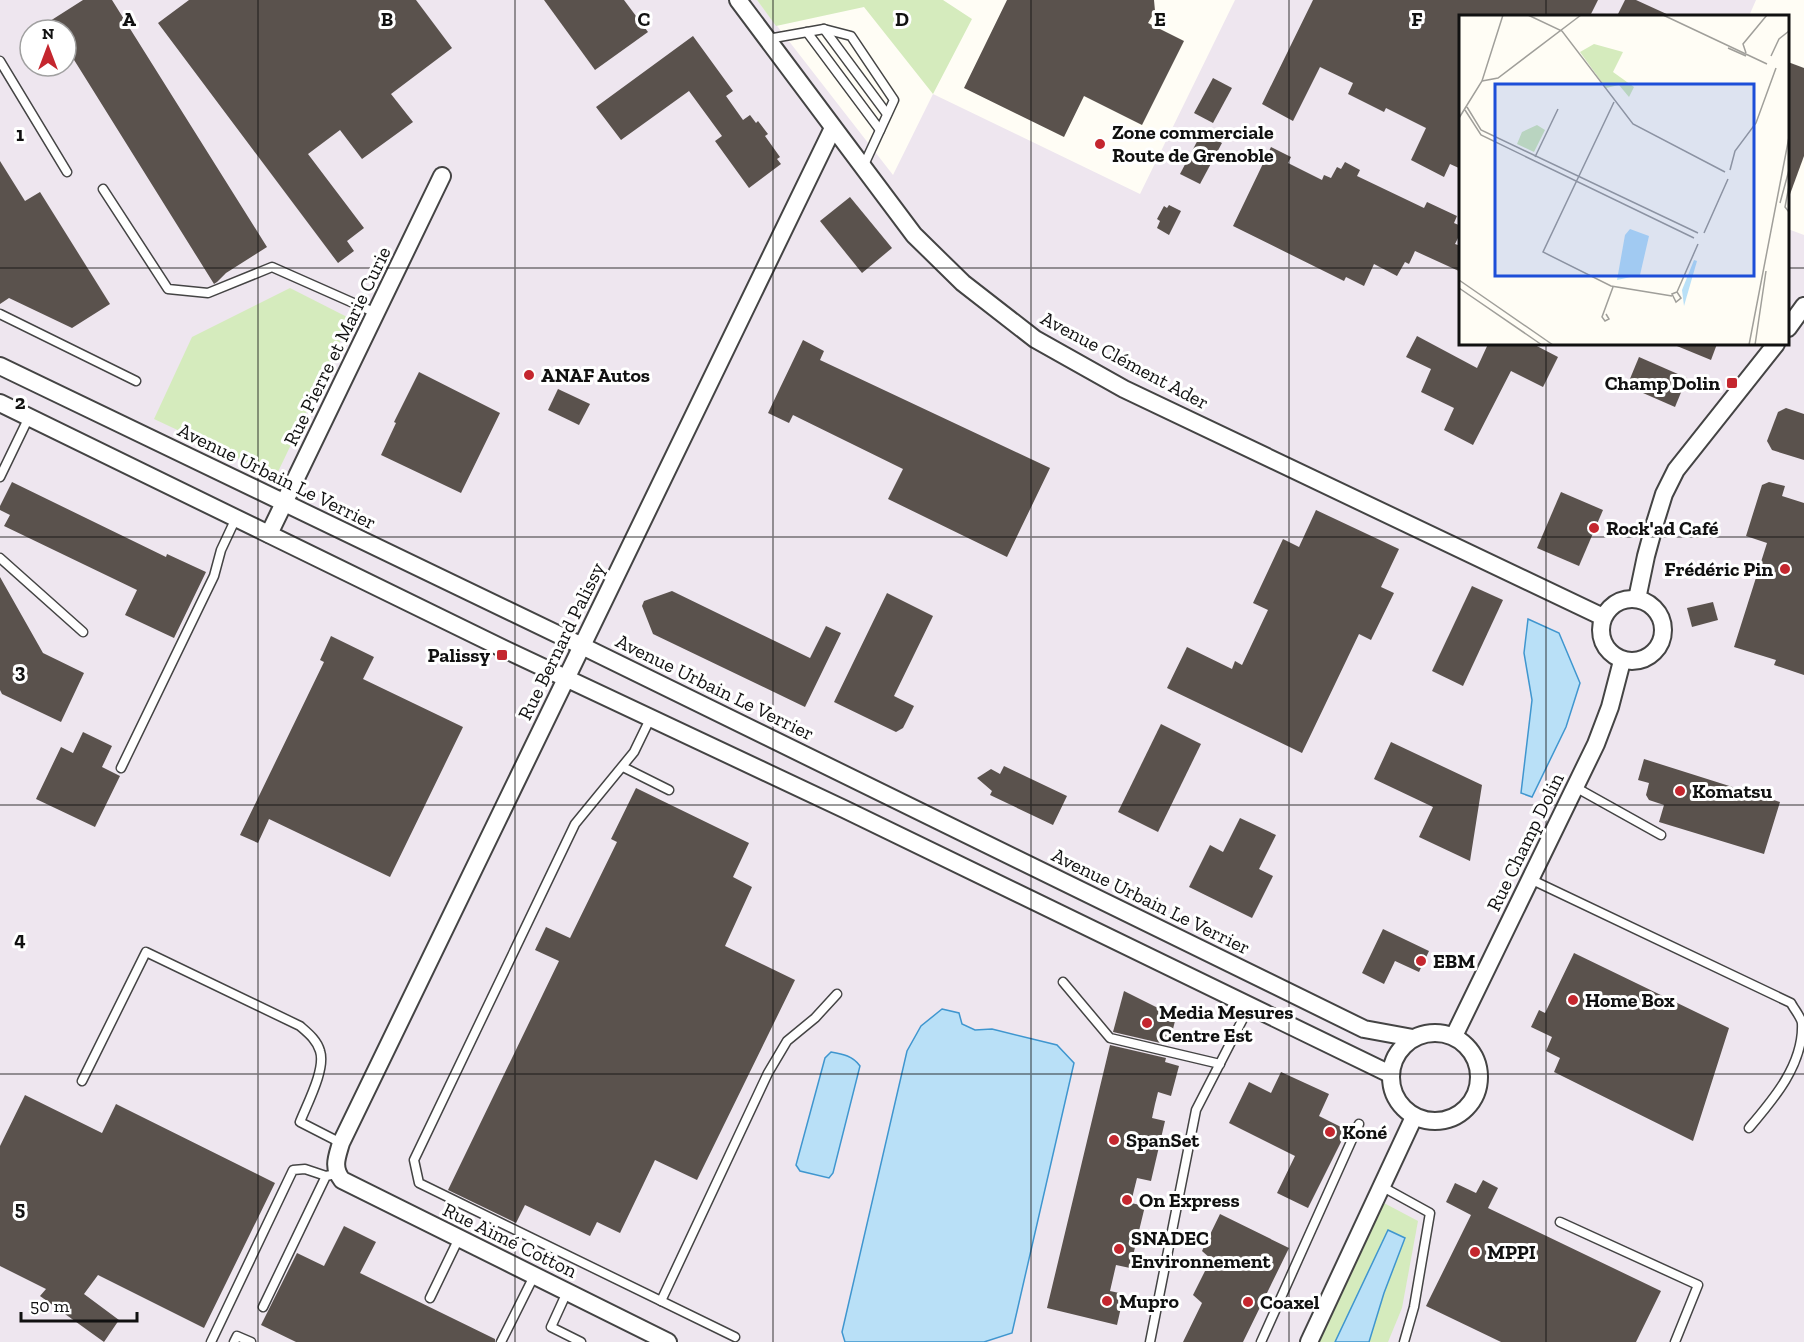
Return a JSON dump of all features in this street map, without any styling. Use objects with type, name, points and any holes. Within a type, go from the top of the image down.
[{"type":"street","name":"Avenue Clément Ader","points":[[738,0],[914,235],[963,283],[1035,339],[1124,389],[1603,617]]},
{"type":"street","name":"Rue Bernard Palissy","points":[[331,1175],[341,1143],[833,128]]},
{"type":"street","name":"Rue Pierre et Marie Curie","points":[[269,534],[442,176]]},
{"type":"street","points":[[1789,327],[1804,306]]},
{"type":"street","points":[[1637,599],[1655,523],[1664,494],[1672,478],[1690,450],[1775,345]]},
{"type":"street","name":"Avenue Urbain Le Verrier","points":[[0,366],[582,646],[1364,1029],[1413,1038]]},
{"type":"street","points":[[0,403],[650,719],[844,808],[1250,1007],[1352,1053],[1390,1074]]},
{"type":"street","points":[[1637,599],[1655,609],[1661,618],[1662,638],[1652,655],[1632,662],[1622,661],[1610,654],[1602,643],[1600,630],[1603,617],[1617,602],[1637,599]]},
{"type":"street","name":"Rue Champ Dolin","points":[[1454,1036],[1596,744],[1610,707],[1622,661]]},
{"type":"street","points":[[1440,1032],[1454,1036],[1466,1044],[1477,1063],[1479,1084],[1474,1098],[1466,1109],[1454,1117],[1440,1121],[1414,1117],[1396,1099],[1392,1088],[1390,1074],[1398,1053],[1401,1047],[1413,1038],[1426,1033],[1440,1032]]},
{"type":"street","points":[[1309,1342],[1414,1117]]},
{"type":"street","name":"Rue Aimé Cotton","points":[[331,1175],[668,1342]]},
{"type":"lane","points":[[767,39],[824,29],[851,36],[894,100],[863,168]]},
{"type":"lane","points":[[824,29],[887,114]]},
{"type":"lane","points":[[807,32],[880,130]]},
{"type":"lane","points":[[0,61],[67,172]]},
{"type":"lane","points":[[103,189],[168,289],[208,292],[272,267],[376,313]]},
{"type":"lane","points":[[0,314],[136,381]]},
{"type":"lane","points":[[0,477],[28,417]]},
{"type":"lane","points":[[121,768],[214,576],[221,550],[236,518]]},
{"type":"lane","points":[[0,558],[84,632]]},
{"type":"lane","points":[[650,719],[634,752],[575,824],[414,1160],[419,1183],[735,1337]]},
{"type":"lane","points":[[623,767],[669,790]]},
{"type":"lane","points":[[1575,787],[1661,835]]},
{"type":"lane","points":[[1530,879],[1791,1003],[1802,1022],[1802,1048],[1785,1084],[1749,1128]]},
{"type":"lane","points":[[82,1081],[146,952],[300,1026],[310,1035],[321,1053],[322,1066],[300,1122],[341,1143]]},
{"type":"lane","points":[[1063,982],[1110,1038],[1220,1064]]},
{"type":"lane","points":[[661,1300],[768,1073],[787,1041],[837,994]]},
{"type":"lane","points":[[1150,1342],[1196,1110],[1250,1007]]},
{"type":"lane","points":[[1261,1342],[1359,1124]]},
{"type":"lane","points":[[211,1342],[293,1170],[305,1169],[331,1175],[263,1307]]},
{"type":"lane","points":[[1381,1186],[1430,1213],[1414,1307],[1404,1342]]},
{"type":"lane","points":[[1560,1222],[1698,1285],[1675,1342]]},
{"type":"lane","points":[[430,1298],[459,1238]]},
{"type":"lane","points":[[501,1342],[534,1276]]},
{"type":"lane","points":[[567,1292],[551,1327],[581,1342]]},
{"type":"lane","points":[[234,1342],[237,1336],[250,1342]]},
{"type":"shaded area","points":[[0,0],[757,0],[893,175],[933,94],[1140,194],[1235,0],[1756,0],[1749,15],[1459,15],[1459,345],[1789,345],[1789,229],[1804,235],[1804,1342],[0,1342]]},
{"type":"green space","points":[[757,0],[943,0],[972,19],[933,94],[864,7],[776,26]]},
{"type":"green space","points":[[290,288],[351,319],[276,476],[154,419],[192,337]]},
{"type":"green space","points":[[1384,1203],[1418,1221],[1402,1308],[1388,1342],[1317,1342]]},
{"type":"water","points":[[1528,619],[1559,633],[1580,683],[1566,727],[1532,797],[1521,793],[1532,700],[1524,653]]},
{"type":"water","points":[[942,1009],[959,1013],[962,1024],[975,1030],[992,1029],[1057,1045],[1074,1063],[1012,1333],[984,1342],[845,1342],[842,1332],[907,1051],[921,1026]]},
{"type":"water","points":[[831,1052],[851,1058],[860,1066],[833,1173],[829,1178],[800,1171],[796,1165],[825,1058]]},
{"type":"water","points":[[1388,1230],[1405,1238],[1384,1293],[1369,1342],[1335,1342]]},
{"type":"building","points":[[83,0],[112,0],[267,247],[226,273],[214,284],[78,66],[78,18],[55,18]]},
{"type":"building","points":[[189,0],[416,0],[452,48],[391,94],[413,122],[362,159],[340,130],[308,154],[364,228],[347,241],[354,251],[338,263],[158,23]]},
{"type":"building","points":[[544,0],[624,0],[648,32],[595,70]]},
{"type":"building","points":[[1007,0],[1154,0],[1155,11],[1148,23],[1184,41],[1142,125],[1084,96],[1064,137],[964,88]]},
{"type":"building","points":[[1313,0],[1598,0],[1590,15],[1459,15],[1459,168],[1450,164],[1444,177],[1411,160],[1426,128],[1386,108],[1384,112],[1348,94],[1353,83],[1320,67],[1293,121],[1262,104]]},
{"type":"building","points":[[1625,0],[1636,0],[1669,15],[1618,15]]},
{"type":"building","points":[[693,36],[733,91],[726,96],[743,120],[750,115],[756,123],[758,121],[768,134],[765,136],[780,157],[777,159],[781,164],[749,188],[715,141],[722,136],[689,91],[621,140],[596,107]]},
{"type":"building","points":[[1789,62],[1804,68],[1804,156],[1789,197]]},
{"type":"building","points":[[1213,78],[1232,88],[1213,123],[1194,113]]},
{"type":"building","points":[[1202,132],[1222,143],[1200,184],[1180,174]]},
{"type":"building","points":[[1271,147],[1291,157],[1288,163],[1322,180],[1324,175],[1331,178],[1337,167],[1341,169],[1345,162],[1360,170],[1357,176],[1424,208],[1427,202],[1457,216],[1454,223],[1459,225],[1459,236],[1455,244],[1459,245],[1459,271],[1415,251],[1409,264],[1405,262],[1397,276],[1374,264],[1364,286],[1346,277],[1344,281],[1233,226]]},
{"type":"building","points":[[0,161],[25,201],[40,192],[110,304],[72,328],[9,298],[0,304]]},
{"type":"building","points":[[850,197],[892,248],[862,273],[820,221]]},
{"type":"building","points":[[1169,205],[1181,211],[1169,235],[1157,228],[1160,221],[1157,219],[1164,206],[1167,208]]},
{"type":"building","points":[[1417,336],[1477,368],[1488,345],[1535,345],[1558,357],[1543,387],[1511,371],[1473,445],[1444,430],[1454,408],[1421,392],[1431,369],[1406,357]]},
{"type":"building","points":[[803,340],[824,351],[820,360],[1050,468],[1007,557],[888,499],[903,469],[793,415],[789,423],[768,413]]},
{"type":"building","points":[[1674,345],[1717,345],[1711,360]]},
{"type":"building","points":[[1639,357],[1687,378],[1675,407],[1627,386]]},
{"type":"building","points":[[419,372],[500,413],[461,493],[381,455],[396,423],[394,422]]},
{"type":"building","points":[[558,389],[590,404],[579,425],[548,410]]},
{"type":"building","points":[[1786,408],[1804,414],[1804,460],[1772,450],[1767,441],[1778,412]]},
{"type":"building","points":[[12,482],[166,557],[167,554],[206,572],[174,638],[125,615],[137,590],[4,526],[10,515],[0,510],[0,506]]},
{"type":"building","points":[[1769,482],[1785,486],[1782,496],[1804,503],[1804,675],[1774,665],[1776,660],[1734,647],[1767,543],[1746,536],[1762,485]]},
{"type":"building","points":[[1561,492],[1603,510],[1579,566],[1537,548]]},
{"type":"building","points":[[1316,510],[1399,549],[1381,587],[1394,593],[1371,640],[1359,634],[1302,753],[1167,688],[1187,647],[1232,669],[1235,661],[1242,665],[1268,610],[1253,603],[1283,539],[1299,547]]},
{"type":"building","points":[[0,577],[43,653],[84,673],[61,722],[2,694],[0,690]]},
{"type":"building","points":[[1472,586],[1503,600],[1463,686],[1432,671]]},
{"type":"building","points":[[672,591],[810,658],[826,626],[841,633],[805,707],[653,634],[642,606],[644,601]]},
{"type":"building","points":[[887,593],[933,616],[894,696],[914,706],[903,728],[896,732],[834,702]]},
{"type":"building","points":[[1713,602],[1718,620],[1692,627],[1687,608]]},
{"type":"building","points":[[331,636],[374,657],[363,679],[463,727],[390,877],[269,819],[258,843],[240,835],[324,662],[320,660]]},
{"type":"building","points":[[1161,724],[1201,744],[1158,832],[1118,812]]},
{"type":"building","points":[[83,732],[112,746],[102,767],[120,776],[95,827],[36,799],[61,747],[73,753]]},
{"type":"building","points":[[1391,742],[1482,785],[1470,861],[1419,837],[1433,807],[1374,779]]},
{"type":"building","points":[[1644,759],[1780,802],[1764,854],[1659,822],[1664,805],[1649,800],[1646,795],[1649,783],[1638,780]]},
{"type":"building","points":[[1004,766],[1067,796],[1053,825],[990,795],[992,791],[977,778],[991,769],[1000,774]]},
{"type":"building","points":[[636,788],[749,843],[733,877],[752,887],[725,946],[795,980],[697,1180],[655,1160],[620,1233],[597,1222],[590,1236],[525,1205],[516,1223],[448,1190],[559,961],[535,950],[546,927],[570,938],[617,842],[611,839]]},
{"type":"building","points":[[1240,818],[1276,835],[1259,869],[1273,876],[1252,918],[1189,887],[1210,845],[1223,852]]},
{"type":"building","points":[[1383,929],[1429,951],[1419,972],[1395,961],[1384,984],[1362,973]]},
{"type":"building","points":[[1574,953],[1729,1028],[1693,1141],[1554,1072],[1560,1058],[1546,1051],[1552,1037],[1531,1027],[1539,1010],[1545,1013]]},
{"type":"building","points":[[1124,991],[1176,1017],[1169,1045],[1113,1032]]},
{"type":"building","points":[[1110,1045],[1166,1058],[1165,1062],[1179,1066],[1171,1096],[1158,1092],[1155,1104],[1152,1118],[1165,1121],[1151,1181],[1137,1178],[1134,1190],[1131,1203],[1145,1206],[1130,1268],[1116,1265],[1110,1291],[1124,1294],[1117,1325],[1047,1308]]},
{"type":"building","points":[[1281,1072],[1329,1094],[1319,1116],[1347,1130],[1308,1208],[1277,1193],[1295,1156],[1229,1123],[1249,1082],[1271,1093]]},
{"type":"building","points":[[25,1095],[102,1133],[116,1104],[275,1183],[204,1328],[98,1275],[84,1294],[119,1320],[104,1342],[40,1296],[46,1289],[0,1266],[0,1146]]},
{"type":"building","points":[[1483,1180],[1498,1188],[1488,1208],[1661,1291],[1636,1342],[1501,1342],[1426,1306],[1471,1215],[1446,1202],[1455,1183],[1476,1193]]},
{"type":"building","points":[[1220,1214],[1289,1248],[1243,1342],[1183,1342],[1202,1303],[1193,1295],[1211,1259],[1202,1251]]},
{"type":"building","points":[[344,1226],[376,1242],[360,1273],[495,1339],[495,1342],[296,1342],[261,1325],[297,1253],[324,1266]]},
{"type":"place","name":"Zone commerciale Route de Grenoble","points":[[1100,144]]},
{"type":"place","name":"ANAF Autos","points":[[529,375]]},
{"type":"place","name":"Champ Dolin","points":[[1732,383]]},
{"type":"place","name":"Rock'ad Café","points":[[1594,528]]},
{"type":"place","name":"Frédéric Pin","points":[[1785,569]]},
{"type":"place","name":"Palissy","points":[[502,655]]},
{"type":"place","name":"Komatsu","points":[[1680,791]]},
{"type":"place","name":"EBM","points":[[1421,961]]},
{"type":"place","name":"Home Box","points":[[1573,1000]]},
{"type":"place","name":"Media Mesures Centre Est","points":[[1147,1023]]},
{"type":"place","name":"Koné","points":[[1330,1132]]},
{"type":"place","name":"SpanSet","points":[[1114,1140]]},
{"type":"place","name":"On Express","points":[[1127,1200]]},
{"type":"place","name":"SNADEC Environnement","points":[[1119,1249]]},
{"type":"place","name":"MPPI","points":[[1475,1252]]},
{"type":"place","name":"Mupro","points":[[1107,1301]]},
{"type":"place","name":"Coaxel","points":[[1248,1302]]}]
